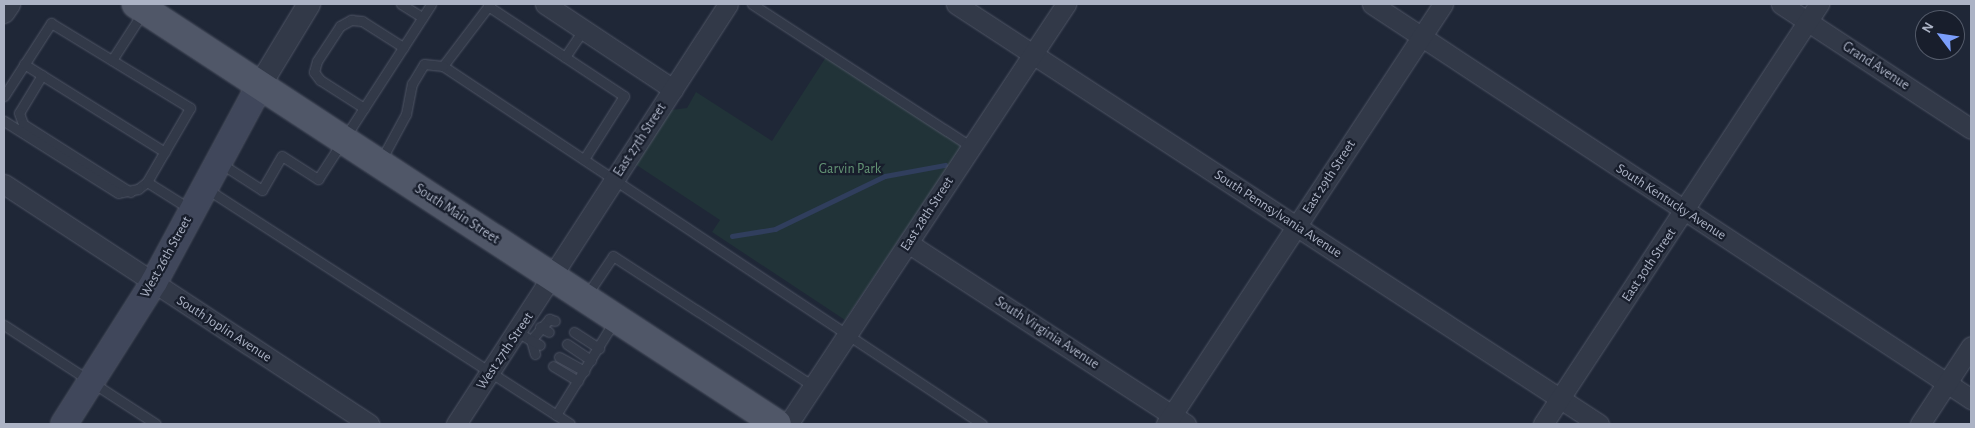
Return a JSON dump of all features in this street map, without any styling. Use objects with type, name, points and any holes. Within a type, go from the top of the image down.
[{"type":"main road","name":"South Main Street","points":[[140,7],[777,424]]},
{"type":"main road","name":"West 26th Street","points":[[64,424],[154,282],[260,85]]},
{"type":"street","points":[[4,13],[10,4]]},
{"type":"street","points":[[260,85],[309,4]]},
{"type":"street","points":[[545,4],[673,89]]},
{"type":"street","name":"East 27th Street","points":[[554,277],[728,4]]},
{"type":"street","name":"South Pennsylvania Avenue","points":[[956,4],[1600,424]]},
{"type":"street","name":"East 28th Street","points":[[788,424],[1066,4]]},
{"type":"street","name":"South Kentucky Avenue","points":[[1372,4],[1684,212],[1971,399]]},
{"type":"street","name":"East 29th Street","points":[[1175,421],[1297,226],[1443,4]]},
{"type":"street","name":"Grand Avenue","points":[[1781,4],[1971,129]]},
{"type":"street","name":"East 30th Street","points":[[1543,424],[1819,4]]},
{"type":"street","name":"South Joplin Avenue","points":[[4,184],[370,424]]},
{"type":"street","name":"South Virginia Avenue","points":[[908,242],[1175,421]]},
{"type":"street","name":"West 27th Street","points":[[456,424],[490,373],[524,336],[554,277]]},
{"type":"street","points":[[1920,424],[1971,346]]},
{"type":"lane","points":[[401,4],[422,17]]},
{"type":"lane","points":[[218,162],[262,190],[282,156],[318,180],[431,4]]},
{"type":"lane","points":[[752,4],[971,147]]},
{"type":"lane","points":[[443,66],[489,5],[624,96],[584,159]]},
{"type":"lane","points":[[112,60],[140,7]]},
{"type":"lane","points":[[364,108],[317,76],[314,66],[321,54],[340,26],[351,20],[362,21],[403,47]]},
{"type":"lane","points":[[4,96],[51,23],[190,108],[147,182],[130,192],[108,190],[4,120]]},
{"type":"lane","points":[[565,57],[584,29]]},
{"type":"lane","points":[[24,64],[165,152]]},
{"type":"lane","points":[[379,163],[406,114],[412,84],[424,64],[443,66],[982,424]]},
{"type":"lane","points":[[42,75],[19,113],[23,124],[130,192]]},
{"type":"lane","points":[[147,182],[198,199],[490,373],[570,424]]},
{"type":"lane","points":[[585,298],[613,256],[813,386]]},
{"type":"lane","points":[[556,416],[616,318]]},
{"type":"lane","points":[[524,336],[540,327],[549,319],[556,321]]},
{"type":"lane","points":[[4,325],[156,424]]},
{"type":"lane","points":[[540,327],[549,332]]},
{"type":"lane","points":[[574,332],[599,348]]},
{"type":"lane","points":[[524,336],[540,346]]},
{"type":"lane","points":[[524,336],[535,354]]},
{"type":"lane","points":[[567,344],[591,360]]},
{"type":"lane","points":[[559,357],[584,371]]},
{"type":"lane","points":[[553,366],[578,381]]},
{"type":"green space","name":"Garvin Park","points":[[828,54],[963,144],[845,320],[712,232],[720,220],[635,164],[671,110],[687,108],[696,92],[772,141]]},
{"type":"waterway","points":[[732,236],[775,229],[885,176],[945,165]]}]
